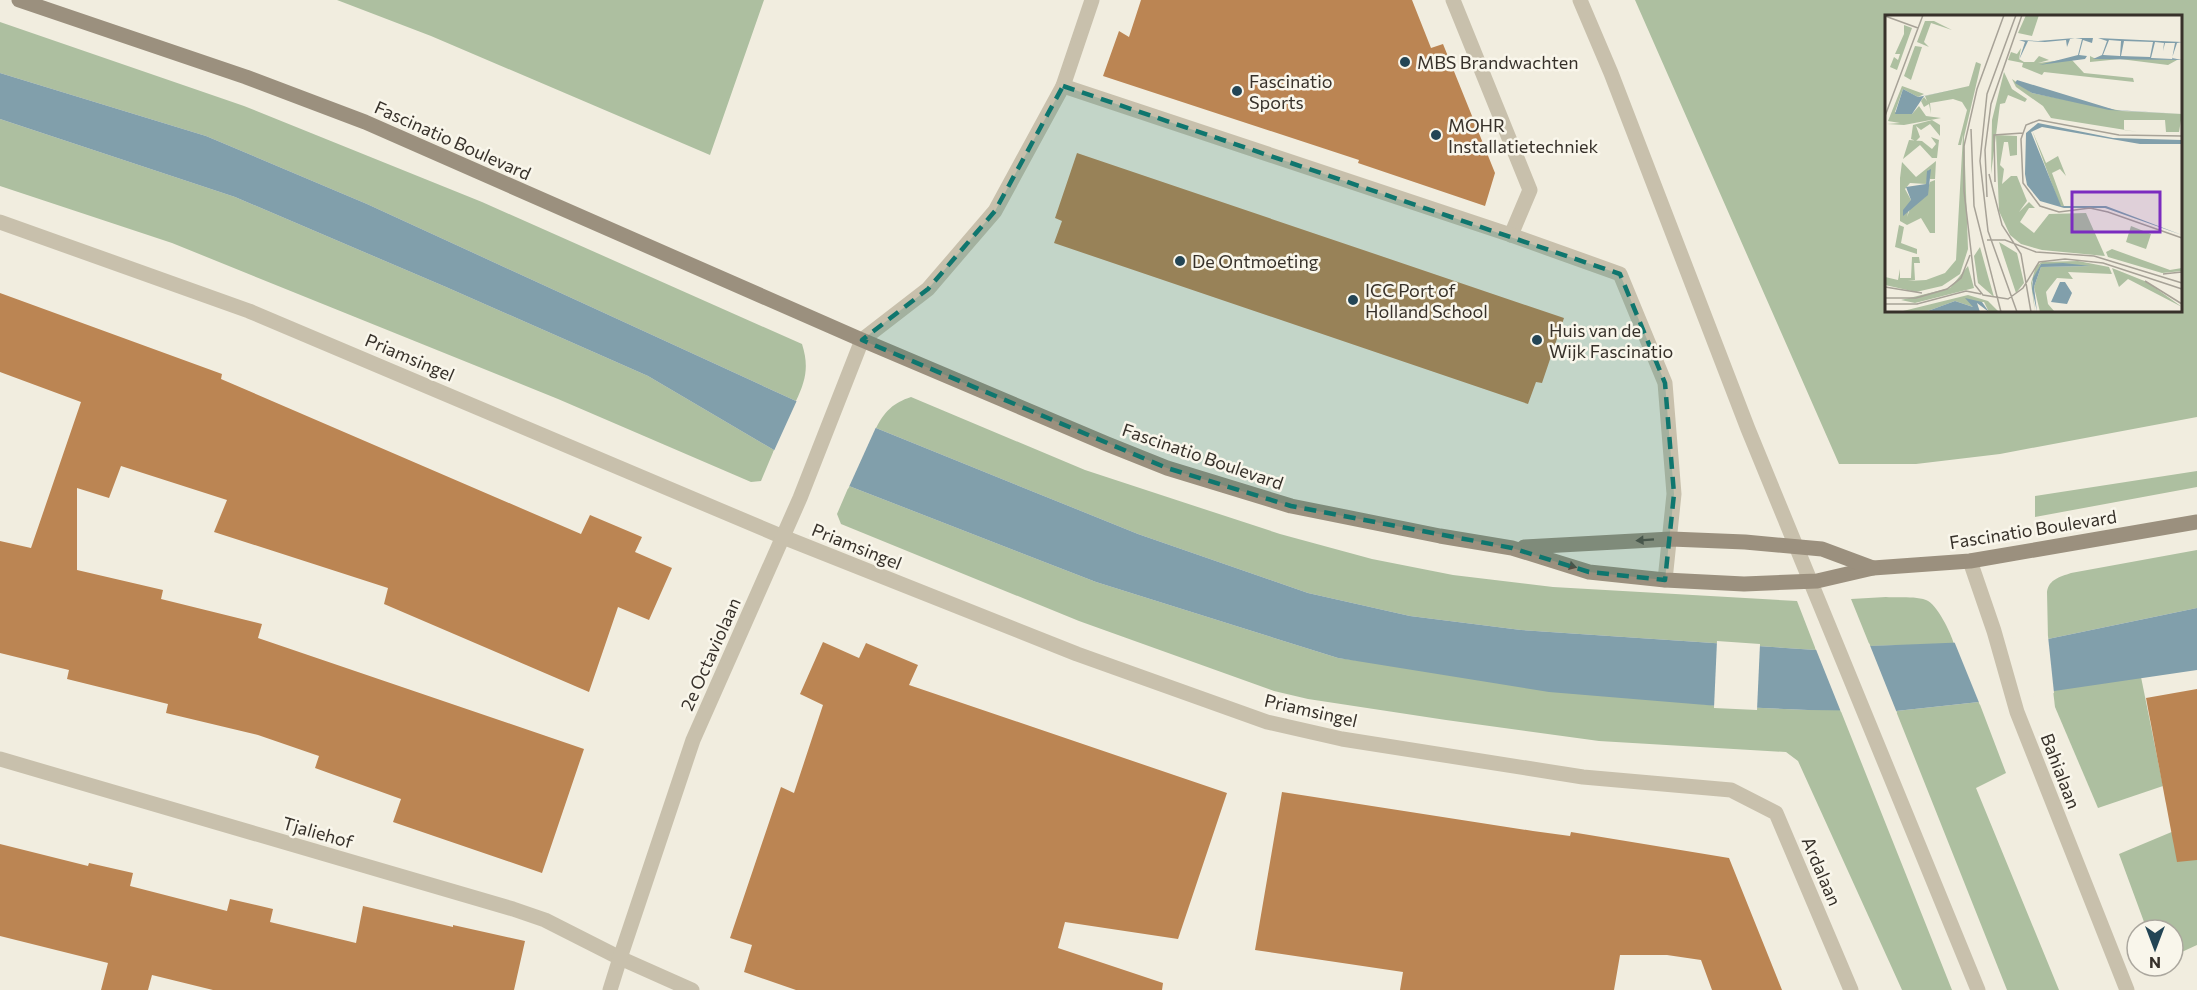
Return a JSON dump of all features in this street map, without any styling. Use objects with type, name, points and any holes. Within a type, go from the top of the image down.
[{"type":"street","name":"Fascinatio Boulevard","points":[[19,0],[236,73],[365,122],[862,340],[1167,468],[1291,506],[1512,548],[1589,572],[1665,580],[1744,584],[1817,581],[1874,568],[1970,561],[2197,522]]},
{"type":"street","points":[[862,340],[928,289],[995,211],[1063,86],[1092,0]]},
{"type":"street","points":[[1453,0],[1530,190],[1511,235]]},
{"type":"street","points":[[1580,0],[1611,74],[1748,429],[1978,990]]},
{"type":"street","points":[[1063,86],[1511,235],[1620,274],[1665,382],[1674,494],[1665,580]]},
{"type":"street","name":"Priamsingel","points":[[0,222],[249,311],[783,537],[1077,654],[1268,722],[1342,740],[1583,777],[1731,790]]},
{"type":"street","name":"2e Octaviolaan","points":[[610,990],[693,740],[800,498],[862,340]]},
{"type":"street","name":"Fascinatio Boulevard","points":[[1512,548],[1671,539],[1745,542],[1822,549],[1874,568]]},
{"type":"street","name":"Bahialaan","points":[[1970,561],[1994,631],[2017,712],[2127,990]]},
{"type":"street","name":"Tjaliehof","points":[[0,759],[513,909],[545,920],[620,958],[692,990]]},
{"type":"street","name":"Ardalaan","points":[[1731,790],[1776,813],[1851,990]]},
{"type":"highlighted area","points":[[1063,86],[1620,274],[1665,383],[1674,494],[1665,580],[1589,572],[1512,548],[1291,506],[1167,468],[862,340],[928,289],[995,211]]},
{"type":"green space","points":[[337,0],[764,0],[710,155],[431,36]]},
{"type":"green space","points":[[1635,0],[2197,0],[2197,417],[2000,454],[1916,464],[1839,464]]},
{"type":"green space","points":[[0,22],[244,106],[482,202],[802,344],[805,373],[796,401],[367,204],[206,136],[0,73]]},
{"type":"green space","points":[[0,119],[235,197],[648,376],[774,450],[761,481],[751,482],[558,399],[172,243],[0,186]]},
{"type":"green space","points":[[911,397],[1085,470],[1280,534],[1372,559],[1453,575],[1553,587],[1797,601],[1816,650],[1521,630],[1410,616],[1308,593],[1138,534],[876,428],[890,408]]},
{"type":"green space","points":[[2197,471],[2197,487],[2035,517],[2035,496]]},
{"type":"green space","points":[[849,486],[1096,582],[1338,658],[1718,706],[1840,709],[1952,990],[1902,990],[1798,761],[1786,752],[1599,741],[1308,699],[1274,691],[1079,621],[841,524],[837,514]]},
{"type":"green space","points":[[2197,550],[2197,608],[2048,639],[2047,592],[2050,584],[2056,579],[2071,573]]},
{"type":"green space","points":[[1886,597],[1926,600],[1935,607],[1943,619],[1954,644],[1870,646],[1851,599]]},
{"type":"green space","points":[[2141,677],[2163,786],[2098,808],[2055,707],[2053,690]]},
{"type":"green space","points":[[1979,702],[2006,773],[1976,788],[2059,990],[2007,990],[1896,711]]},
{"type":"green space","points":[[2174,831],[2197,859],[2197,945],[2185,950],[2185,918],[2143,918],[2119,854]]},
{"type":"water","points":[[0,73],[206,136],[367,204],[796,401],[876,428],[1138,534],[1308,593],[1410,616],[1521,630],[1816,650],[2048,639],[2197,608],[2197,670],[1979,702],[1896,711],[1808,710],[1718,706],[1549,692],[1338,658],[1096,582],[849,486],[774,450],[648,376],[446,287],[235,197],[0,119]]},
{"type":"pier","points":[[798,398],[877,425],[848,489],[773,453]]},
{"type":"pier","points":[[2048,636],[2054,693],[1980,705],[1954,641]]},
{"type":"pier","points":[[1717,641],[1760,644],[1757,710],[1714,708]]},
{"type":"pier","points":[[1869,643],[1897,713],[1841,712],[1815,647]]},
{"type":"building","points":[[1141,0],[1412,0],[1431,48],[1443,44],[1495,173],[1485,206],[1358,163],[1359,160],[1103,76],[1119,31],[1129,37]]},
{"type":"building","points":[[1077,153],[1564,318],[1542,383],[1536,382],[1528,404],[1054,243],[1062,221],[1055,218]]},
{"type":"building","points":[[0,293],[222,374],[221,379],[581,534],[590,515],[642,537],[635,552],[672,568],[649,620],[618,607],[589,692],[384,604],[388,588],[214,532],[227,500],[121,466],[109,498],[77,488],[77,570],[163,590],[161,599],[262,624],[258,638],[584,749],[542,873],[393,822],[401,799],[315,768],[319,756],[258,735],[166,713],[168,704],[67,679],[69,670],[0,653],[0,541],[31,548],[81,402],[0,372]]},
{"type":"building","points":[[823,642],[859,658],[866,643],[918,665],[909,685],[1227,793],[1178,939],[1065,922],[1058,948],[1163,983],[1162,990],[796,990],[744,972],[752,945],[730,938],[781,787],[794,793],[823,705],[800,694]]},
{"type":"building","points":[[2197,689],[2197,860],[2177,862],[2146,698]]},
{"type":"building","points":[[1282,792],[1533,831],[1570,836],[1571,832],[1729,858],[1782,990],[1712,990],[1701,960],[1667,955],[1620,955],[1614,990],[1400,990],[1403,972],[1255,950]]},
{"type":"building","points":[[0,844],[88,866],[89,863],[133,873],[130,886],[227,911],[230,899],[273,909],[270,922],[356,943],[363,906],[525,941],[514,990],[213,990],[152,975],[148,990],[101,990],[108,963],[0,936]]},
{"type":"place","name":"MBS Brandwachten","points":[[1405,62]]},
{"type":"place","name":"Fascinatio Sports","points":[[1237,91]]},
{"type":"place","name":"MOHR Installatietechniek","points":[[1436,135]]},
{"type":"place","name":"De Ontmoeting","points":[[1180,261]]},
{"type":"place","name":"ICC Port of Holland School","points":[[1353,300]]},
{"type":"place","name":"Huis van de Wijk Fascinatio","points":[[1537,340]]}]
